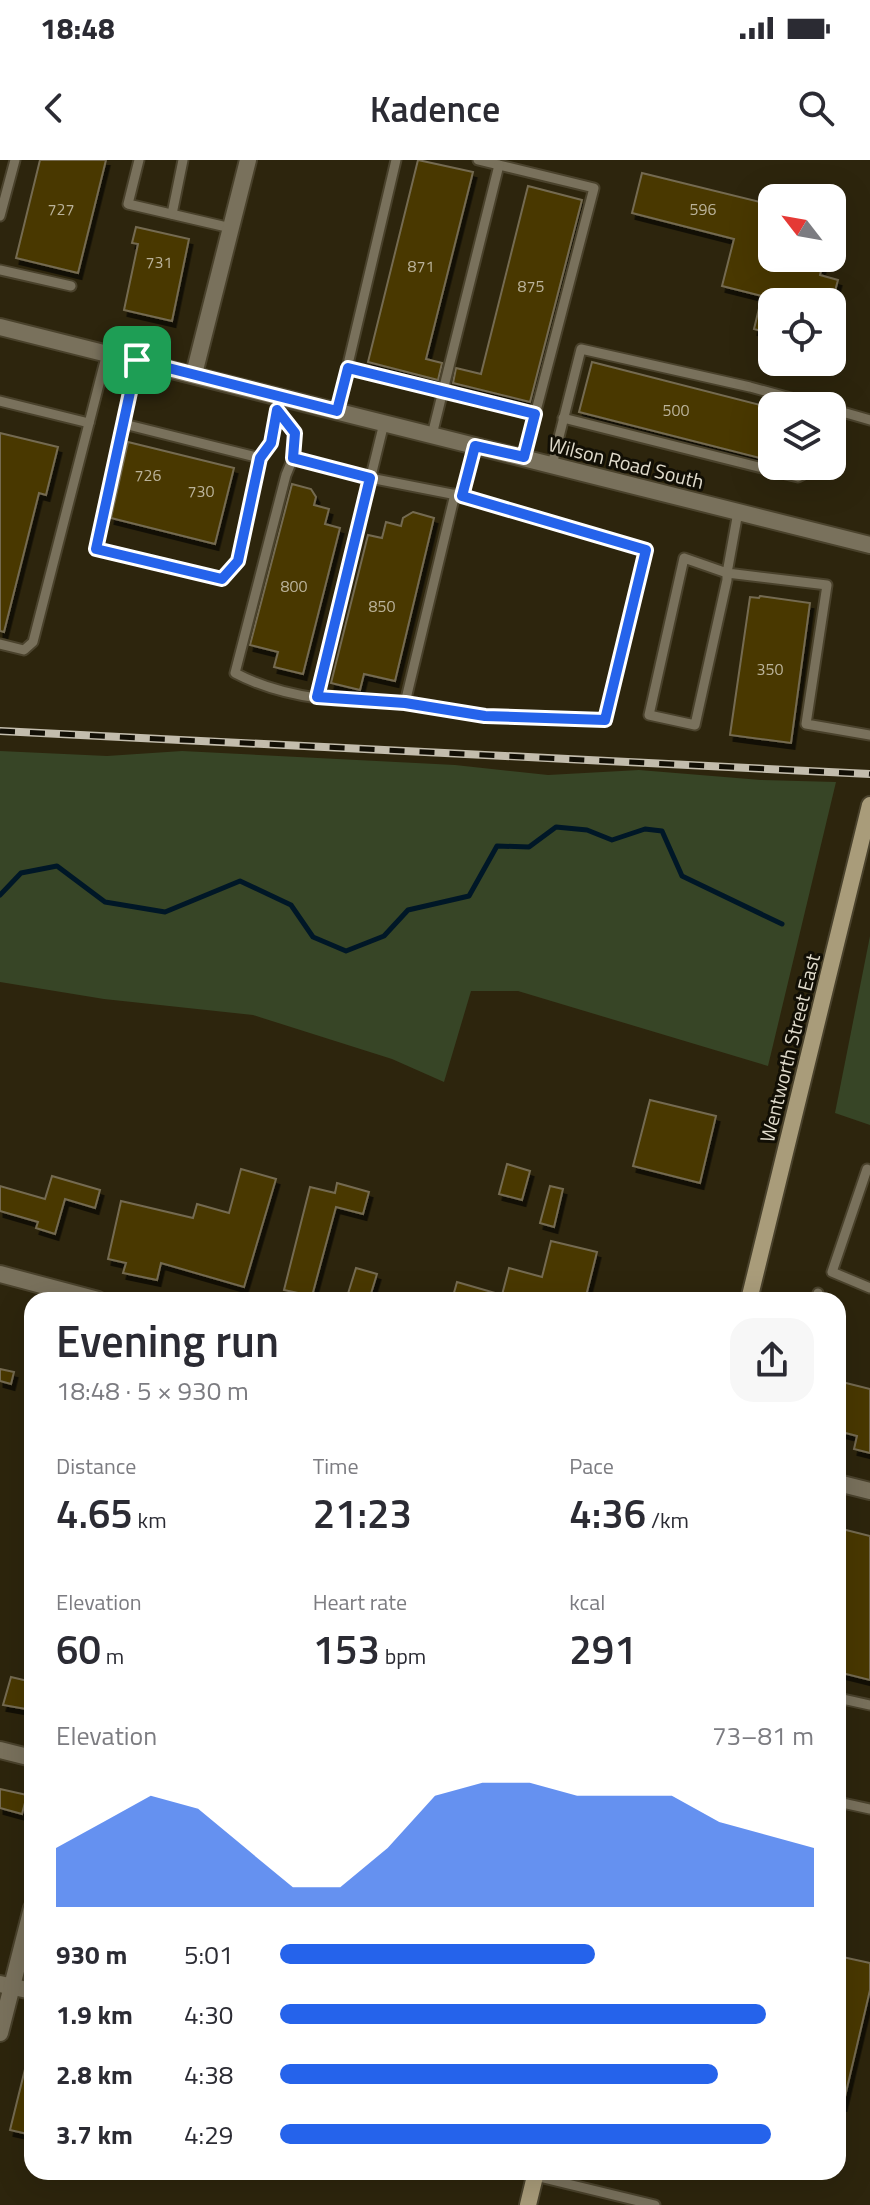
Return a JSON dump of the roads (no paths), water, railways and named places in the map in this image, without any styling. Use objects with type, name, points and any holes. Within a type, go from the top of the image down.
[{"type":"main road","name":"Wentworth Street East","points":[[751,1292],[870,805]]},
{"type":"main road","points":[[528,2205],[534,2180]]},
{"type":"street","points":[[194,374],[248,160]]},
{"type":"street","name":"Wilson Road South","points":[[0,327],[194,374],[278,403],[337,411],[870,545]]},
{"type":"street","points":[[0,1274],[68,1292]]},
{"type":"street","points":[[846,1485],[870,1491]]},
{"type":"street","points":[[0,1750],[24,1756]]},
{"type":"street","points":[[0,2033],[6,1985],[24,1932]]},
{"type":"lane","points":[[0,216],[15,160]]},
{"type":"lane","points":[[139,160],[128,204],[231,228]]},
{"type":"lane","points":[[172,214],[183,160]]},
{"type":"lane","points":[[337,411],[396,160]]},
{"type":"lane","points":[[478,160],[594,188],[524,457]]},
{"type":"lane","points":[[432,435],[499,165]]},
{"type":"lane","points":[[0,270],[71,286]]},
{"type":"lane","points":[[552,465],[581,349],[768,392]]},
{"type":"lane","points":[[0,644],[24,650],[33,642],[107,353]]},
{"type":"lane","points":[[137,360],[96,549],[222,579],[238,561],[260,458],[271,443],[278,403]]},
{"type":"lane","points":[[348,368],[535,414]]},
{"type":"lane","points":[[0,401],[89,423]]},
{"type":"lane","points":[[278,403],[295,433],[293,458],[235,673],[258,686],[317,697],[405,703],[485,716],[605,720],[646,550],[459,495],[370,478],[293,458]]},
{"type":"lane","points":[[846,413],[870,420]]},
{"type":"lane","points":[[563,418],[758,467]]},
{"type":"lane","points":[[317,697],[384,423]]},
{"type":"lane","points":[[124,424],[260,458]]},
{"type":"lane","points":[[405,703],[459,495],[475,446]]},
{"type":"lane","points":[[738,512],[727,573],[695,725],[649,715],[684,558],[727,573],[827,585],[806,724],[870,735]]},
{"type":"lane","points":[[867,1169],[832,1272],[870,1288]]},
{"type":"lane","points":[[846,1700],[870,1705]]},
{"type":"lane","points":[[846,1804],[870,1809]]},
{"type":"lane","points":[[554,2180],[619,2201],[655,2205]]},
{"type":"waterway","points":[[0,895],[21,873],[57,866],[105,902],[165,912],[240,881],[291,905],[313,937],[346,951],[384,936],[408,910],[469,896],[497,846],[529,847],[556,827],[587,830],[612,840],[645,829],[662,831],[682,876],[782,924]]},
{"type":"railway","points":[[0,731],[870,774]]}]
